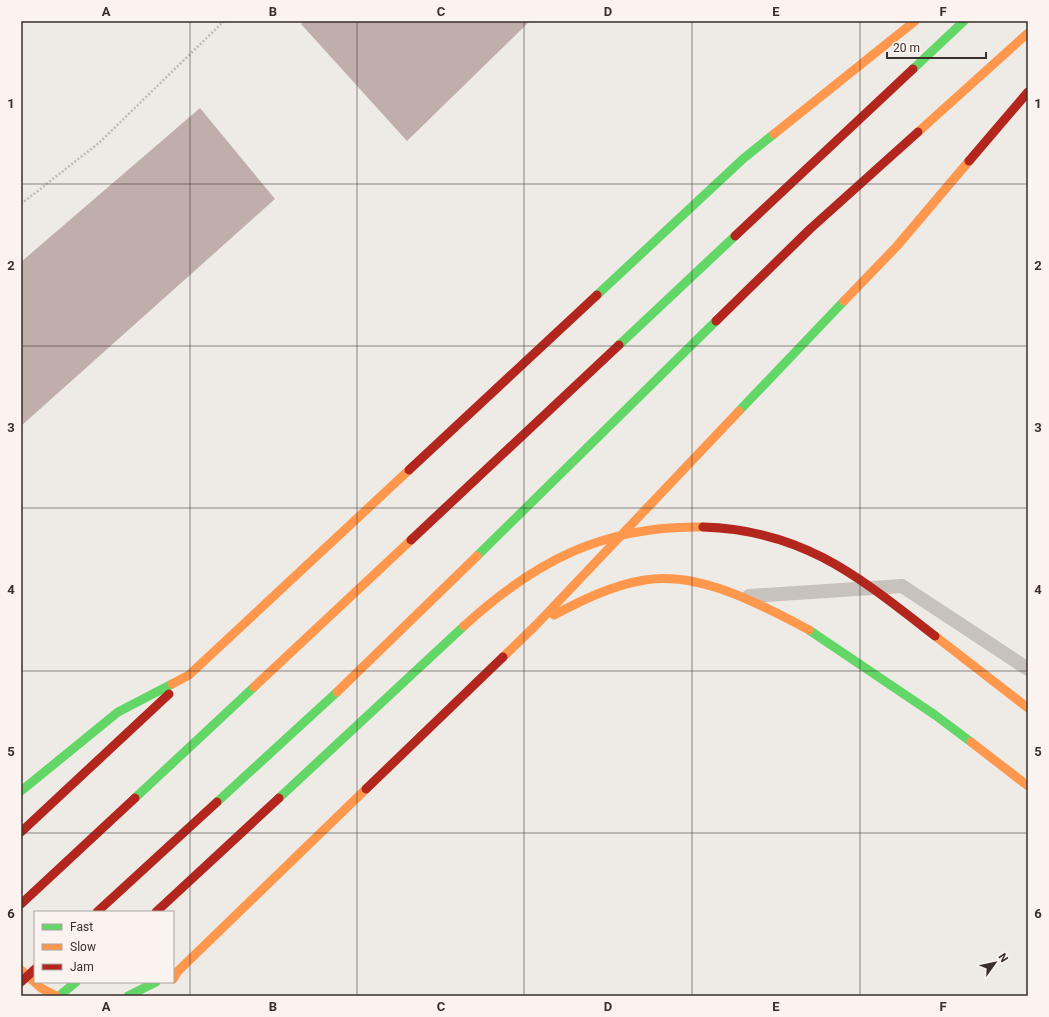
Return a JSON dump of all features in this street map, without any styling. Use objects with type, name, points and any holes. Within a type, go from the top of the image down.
[{"type":"main road","points":[[21,832],[744,158],[915,21]]},
{"type":"main road","points":[[21,904],[311,635],[964,21]]},
{"type":"main road","points":[[98,911],[340,690],[810,229],[1028,33]]},
{"type":"main road","points":[[174,977],[537,624],[897,246],[1028,92]]},
{"type":"main road","points":[[157,911],[486,606],[547,563],[603,538],[633,531],[694,526],[757,533],[787,541],[849,572],[872,587],[1028,708]]},
{"type":"main road","points":[[537,624],[589,596],[645,580],[678,579],[706,586],[763,605],[821,636],[935,715],[1028,786]]},
{"type":"main road","points":[[21,791],[118,712],[189,675]]},
{"type":"main road","points":[[21,970],[34,982]]},
{"type":"main road","points":[[21,982],[34,970]]},
{"type":"main road","points":[[35,983],[41,988],[56,996]]},
{"type":"main road","points":[[59,996],[75,983]]},
{"type":"main road","points":[[128,996],[154,983]]},
{"type":"lane","points":[[738,597],[902,586],[1028,669]]},
{"type":"path","points":[[21,204],[100,142],[224,21]]},
{"type":"building","points":[[304,21],[530,21],[407,141],[301,24]]},
{"type":"building","points":[[200,108],[275,199],[21,426],[21,262]]},
{"type":"traffic: fast","points":[[913,69],[964,21]]},
{"type":"traffic: fast","points":[[597,295],[744,158],[774,134]]},
{"type":"traffic: fast","points":[[619,345],[735,236]]},
{"type":"traffic: fast","points":[[739,411],[844,301]]},
{"type":"traffic: fast","points":[[477,556],[716,321]]},
{"type":"traffic: fast","points":[[279,798],[464,626]]},
{"type":"traffic: fast","points":[[809,630],[935,715],[971,742]]},
{"type":"traffic: fast","points":[[21,791],[118,712],[172,684]]},
{"type":"traffic: fast","points":[[135,798],[254,687]]},
{"type":"traffic: fast","points":[[217,802],[337,692]]},
{"type":"traffic: fast","points":[[59,996],[75,983]]},
{"type":"traffic: fast","points":[[128,996],[154,983]]},
{"type":"traffic: slow","points":[[774,134],[915,21]]},
{"type":"traffic: slow","points":[[918,132],[1028,33]]},
{"type":"traffic: slow","points":[[844,301],[897,246],[969,161]]},
{"type":"traffic: slow","points":[[503,657],[537,624],[739,411]]},
{"type":"traffic: slow","points":[[172,684],[189,675],[409,470]]},
{"type":"traffic: slow","points":[[464,626],[517,583],[573,551],[603,540],[634,532],[667,528],[703,527]]},
{"type":"traffic: slow","points":[[254,687],[411,540]]},
{"type":"traffic: slow","points":[[337,692],[477,556]]},
{"type":"traffic: slow","points":[[554,615],[621,585],[645,580],[687,580],[730,592],[771,610],[809,630]]},
{"type":"traffic: slow","points":[[935,636],[1028,708]]},
{"type":"traffic: slow","points":[[971,742],[1028,786]]},
{"type":"traffic: slow","points":[[174,977],[178,971],[366,789]]},
{"type":"traffic: slow","points":[[21,970],[34,982]]},
{"type":"traffic: slow","points":[[35,983],[41,988],[56,996]]},
{"type":"traffic: jam","points":[[735,236],[913,69]]},
{"type":"traffic: jam","points":[[969,161],[1028,92]]},
{"type":"traffic: jam","points":[[716,321],[810,229],[918,132]]},
{"type":"traffic: jam","points":[[409,470],[597,295]]},
{"type":"traffic: jam","points":[[411,540],[619,345]]},
{"type":"traffic: jam","points":[[703,527],[739,530],[771,537],[801,547],[828,560],[855,576],[935,636]]},
{"type":"traffic: jam","points":[[366,789],[503,657]]},
{"type":"traffic: jam","points":[[21,832],[169,694]]},
{"type":"traffic: jam","points":[[21,904],[135,798]]},
{"type":"traffic: jam","points":[[157,911],[279,798]]},
{"type":"traffic: jam","points":[[98,911],[217,802]]},
{"type":"traffic: jam","points":[[21,982],[34,970]]}]
